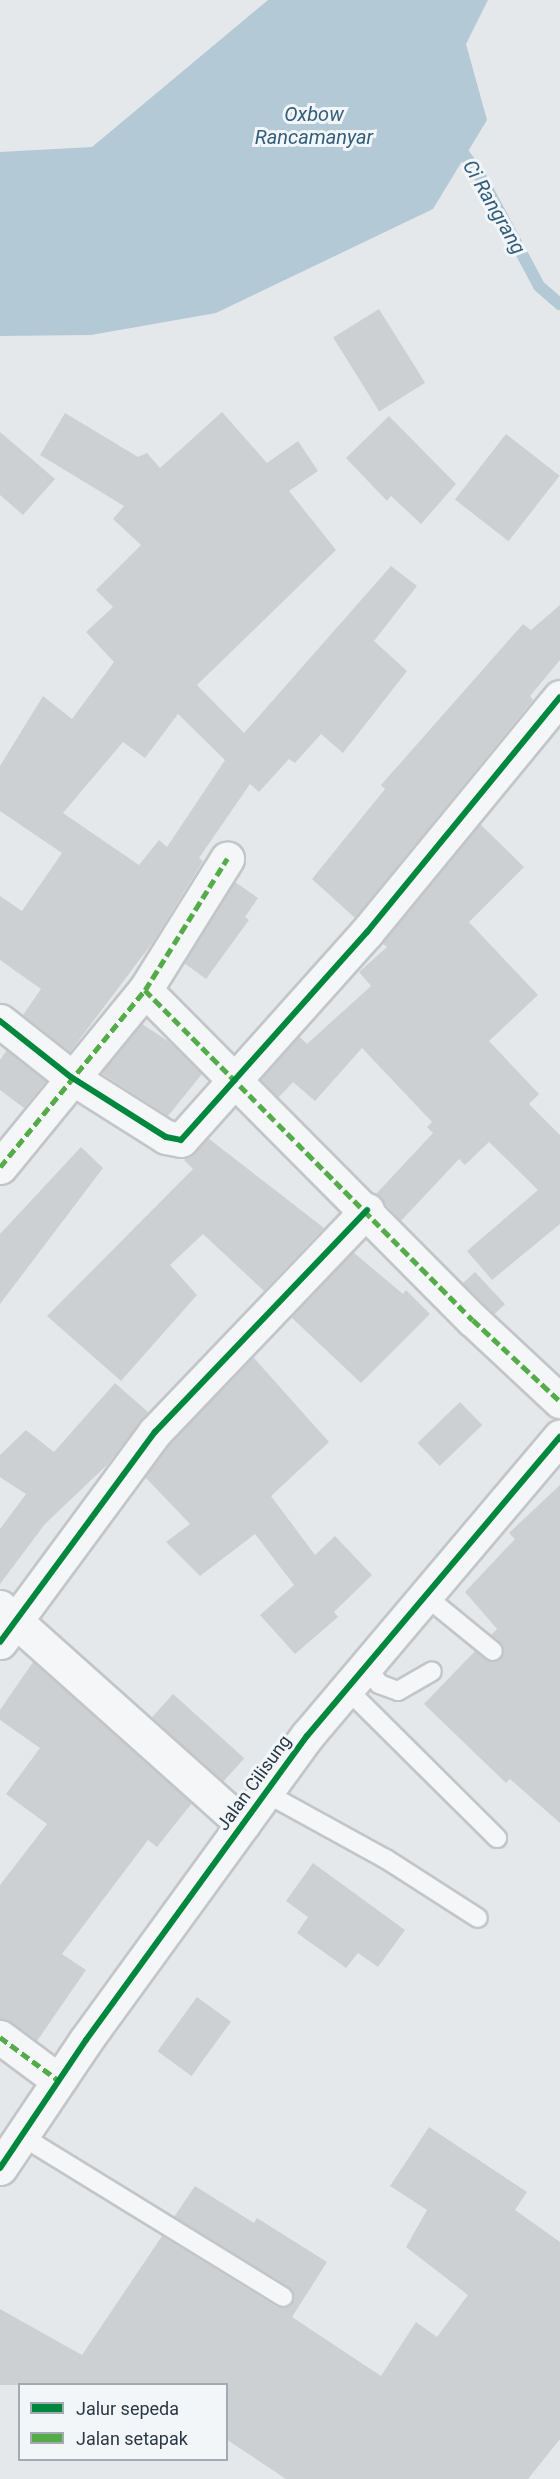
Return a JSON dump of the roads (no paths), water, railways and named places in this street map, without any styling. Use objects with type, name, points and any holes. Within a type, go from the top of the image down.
[{"type":"street","points":[[0,1022],[71,1077],[166,1137],[182,1140],[367,932],[560,697]]},
{"type":"street","points":[[0,1167],[71,1077],[145,990],[227,859]]},
{"type":"street","points":[[145,990],[234,1081],[367,1210],[473,1320],[560,1401]]},
{"type":"street","points":[[243,1824],[5,1623],[155,1432],[367,1210]]},
{"type":"street","name":"Jalan Cilisung","points":[[0,2168],[58,2080],[264,1792],[423,1594],[560,1437]]},
{"type":"street","points":[[0,2037],[58,2080]]},
{"type":"lane","points":[[423,1594],[493,1651]]},
{"type":"lane","points":[[356,1675],[398,1691],[432,1671]]},
{"type":"lane","points":[[356,1675],[497,1838]]},
{"type":"lane","points":[[264,1792],[386,1859],[478,1918]]},
{"type":"lane","points":[[20,2135],[283,2297]]},
{"type":"water","name":"Oxbow Rancamanyar","points":[[268,0],[488,0],[466,44],[487,120],[433,209],[216,313],[91,335],[0,336],[0,152],[92,147]]},
{"type":"waterway","name":"Ci Rangrang","points":[[456,143],[483,181],[539,286],[560,304]]}]
